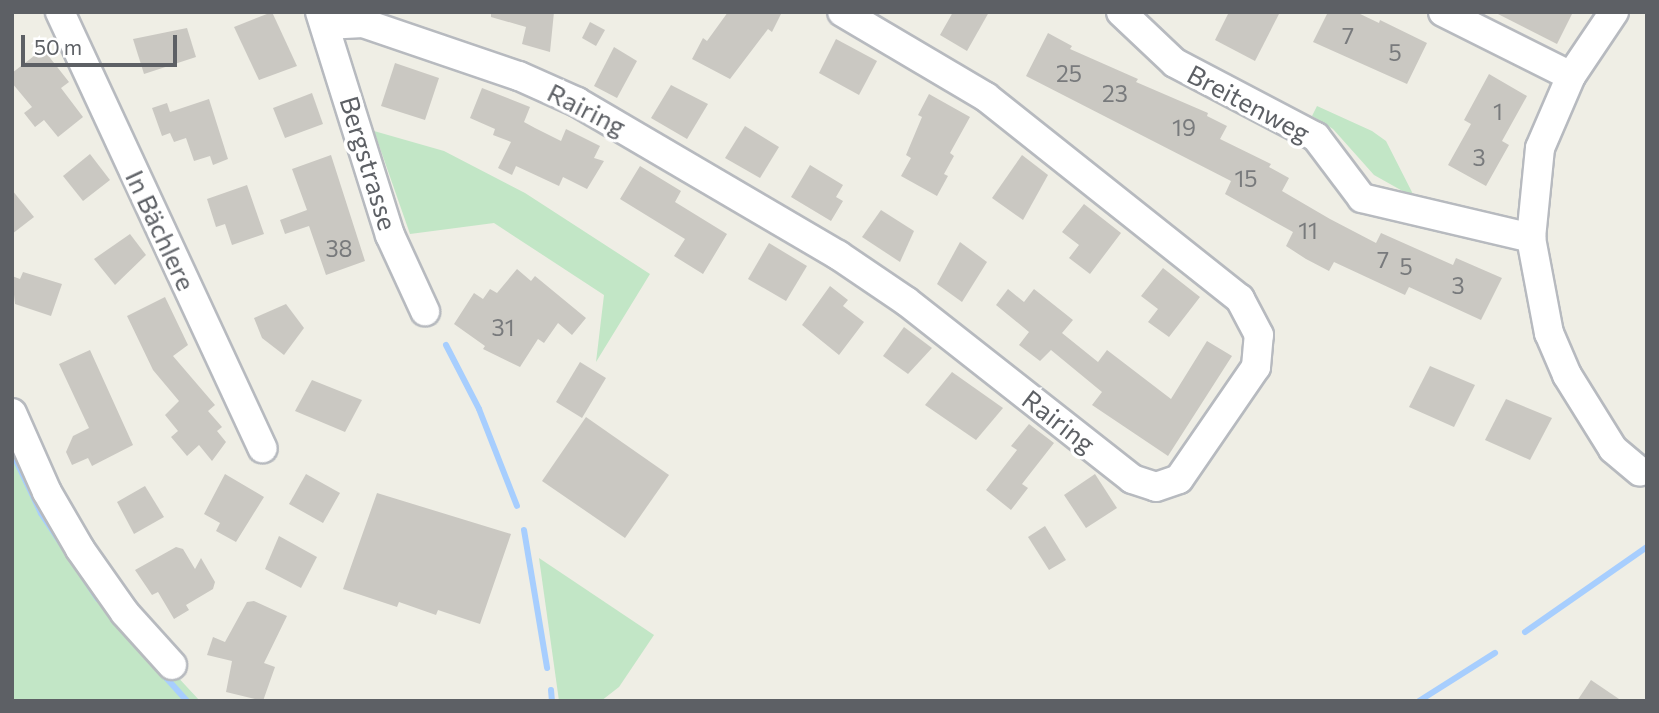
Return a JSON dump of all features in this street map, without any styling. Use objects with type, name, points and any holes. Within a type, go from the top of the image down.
[{"type":"street","name":"In Bächlere","points":[[60,12],[262,448]]},
{"type":"street","name":"Rairing","points":[[323,18],[363,23],[519,76],[588,108],[838,255],[906,301],[1132,479],[1156,487],[1179,479],[1256,367],[1259,335],[1240,299],[986,97],[842,12]]},
{"type":"street","name":"Breitenweg","points":[[1121,12],[1175,63],[1316,137],[1362,198],[1531,238]]},
{"type":"street","points":[[1443,12],[1571,76]]},
{"type":"street","points":[[1614,12],[1571,76],[1540,148],[1531,238],[1549,333],[1567,375],[1613,449],[1640,472]]},
{"type":"street","name":"Bergstrasse","points":[[323,18],[390,235],[425,311]]},
{"type":"street","points":[[12,413],[47,492],[80,549],[125,613],[172,665]]},
{"type":"green space","points":[[1317,106],[1372,131],[1386,141],[1415,198],[1374,175],[1333,129],[1312,116]]},
{"type":"green space","points":[[374,131],[444,151],[525,193],[650,274],[596,362],[604,295],[494,223],[410,234]]},
{"type":"green space","points":[[12,413],[47,492],[173,672],[200,701],[12,701]]},
{"type":"green space","points":[[539,558],[654,635],[619,687],[601,701],[559,701]]},
{"type":"building","points":[[272,12],[297,66],[259,80],[234,27]]},
{"type":"building","points":[[491,12],[554,12],[550,52],[522,44],[526,27],[491,17]]},
{"type":"building","points":[[728,12],[782,12],[772,32],[768,29],[730,79],[692,59],[703,38],[707,41]]},
{"type":"building","points":[[953,12],[989,12],[967,51],[940,35]]},
{"type":"building","points":[[1229,12],[1280,12],[1255,61],[1215,40]]},
{"type":"building","points":[[1328,12],[1356,12],[1379,23],[1380,20],[1427,43],[1407,84],[1313,42]]},
{"type":"building","points":[[1494,12],[1573,12],[1557,44]]},
{"type":"building","points":[[590,22],[605,30],[596,46],[582,38]]},
{"type":"building","points":[[187,28],[196,57],[144,74],[133,39]]},
{"type":"building","points":[[1048,33],[1072,46],[1070,49],[1138,79],[1136,82],[1208,113],[1207,116],[1227,126],[1220,139],[1271,164],[1269,167],[1289,178],[1282,191],[1330,219],[1376,243],[1381,233],[1453,265],[1456,258],[1502,278],[1481,320],[1409,287],[1405,295],[1334,262],[1329,271],[1306,259],[1286,246],[1293,232],[1225,194],[1231,181],[1026,76]]},
{"type":"building","points":[[836,39],[877,61],[859,95],[819,73]]},
{"type":"building","points":[[614,47],[637,61],[617,98],[594,86]]},
{"type":"building","points":[[43,49],[69,82],[61,88],[83,117],[58,137],[44,120],[35,127],[24,113],[32,107],[12,83],[12,73]]},
{"type":"building","points":[[395,63],[439,78],[425,120],[381,106]]},
{"type":"building","points":[[1489,74],[1527,96],[1502,141],[1509,145],[1486,186],[1448,165],[1471,124],[1464,120]]},
{"type":"building","points":[[671,85],[708,104],[687,139],[651,118]]},
{"type":"building","points":[[482,88],[530,107],[524,122],[561,141],[566,129],[600,146],[594,158],[604,161],[587,189],[563,177],[559,186],[516,166],[512,175],[498,168],[511,142],[493,135],[495,129],[470,118]]},
{"type":"building","points":[[312,93],[323,124],[285,138],[273,108]]},
{"type":"building","points":[[929,94],[970,117],[950,153],[954,156],[944,174],[948,176],[937,196],[901,176],[911,158],[906,155],[922,117],[918,115]]},
{"type":"building","points":[[209,99],[228,159],[213,165],[210,156],[194,161],[186,138],[174,142],[170,133],[162,136],[152,108],[167,103],[170,112]]},
{"type":"building","points":[[745,126],[779,147],[760,178],[725,158]]},
{"type":"building","points":[[90,154],[110,180],[83,201],[63,176]]},
{"type":"building","points":[[331,155],[365,261],[326,275],[309,226],[285,234],[280,220],[307,210],[292,169]]},
{"type":"building","points":[[1022,155],[1048,175],[1023,220],[992,198]]},
{"type":"building","points":[[810,165],[843,185],[836,197],[843,201],[831,221],[791,197]]},
{"type":"building","points":[[640,166],[681,191],[675,202],[727,234],[703,274],[674,256],[685,239],[620,199]]},
{"type":"building","points":[[247,185],[264,234],[232,245],[225,224],[216,227],[207,199]]},
{"type":"building","points":[[12,190],[34,217],[12,234]]},
{"type":"building","points":[[1084,204],[1121,233],[1090,274],[1069,258],[1079,245],[1062,232]]},
{"type":"building","points":[[881,210],[914,231],[900,262],[862,237]]},
{"type":"building","points":[[130,234],[146,255],[115,285],[94,259]]},
{"type":"building","points":[[960,242],[987,262],[962,302],[937,284]]},
{"type":"building","points":[[769,243],[807,266],[786,301],[748,279]]},
{"type":"building","points":[[1163,268],[1200,297],[1169,337],[1148,322],[1158,309],[1141,296]]},
{"type":"building","points":[[517,269],[531,281],[535,276],[586,318],[572,335],[558,323],[544,343],[538,339],[520,367],[483,349],[485,346],[454,324],[474,293],[483,299],[490,289],[497,293]]},
{"type":"building","points":[[23,272],[62,284],[51,316],[15,304],[12,276],[20,279]]},
{"type":"building","points":[[830,286],[848,300],[843,306],[864,322],[839,355],[802,325]]},
{"type":"building","points":[[1008,289],[1024,302],[1034,289],[1073,320],[1062,333],[1098,362],[1107,350],[1171,399],[1207,341],[1232,356],[1168,456],[1092,405],[1102,392],[1051,350],[1040,361],[1019,345],[1029,332],[996,305]]},
{"type":"building","points":[[165,297],[188,345],[173,356],[215,405],[208,411],[222,427],[217,431],[226,442],[212,461],[199,445],[187,456],[171,437],[178,431],[165,415],[179,401],[153,370],[127,316]]},
{"type":"building","points":[[286,304],[304,328],[284,355],[262,338],[254,318]]},
{"type":"building","points":[[904,327],[932,348],[908,374],[883,356]]},
{"type":"building","points":[[90,350],[133,445],[92,466],[88,458],[72,465],[66,452],[73,436],[89,428],[59,364]]},
{"type":"building","points":[[580,362],[606,378],[582,418],[556,402]]},
{"type":"building","points":[[1430,366],[1475,385],[1454,427],[1409,407]]},
{"type":"building","points":[[952,372],[1003,408],[976,440],[925,405]]},
{"type":"building","points":[[312,380],[362,400],[345,432],[295,411]]},
{"type":"building","points":[[1506,399],[1552,418],[1530,460],[1485,440]]},
{"type":"building","points":[[586,417],[669,475],[625,538],[542,481]]},
{"type":"building","points":[[1029,424],[1054,443],[1022,484],[1028,488],[1011,510],[986,490],[1017,450],[1011,446]]},
{"type":"building","points":[[225,474],[264,497],[236,542],[216,531],[220,523],[204,514]]},
{"type":"building","points":[[306,474],[340,493],[323,523],[289,504]]},
{"type":"building","points":[[1095,474],[1117,508],[1086,528],[1064,495]]},
{"type":"building","points":[[145,486],[164,517],[134,534],[117,502]]},
{"type":"building","points":[[377,493],[511,534],[480,624],[438,610],[436,615],[399,602],[397,607],[343,589]]},
{"type":"building","points":[[1045,526],[1066,560],[1049,570],[1028,537]]},
{"type":"building","points":[[279,536],[317,557],[301,588],[265,569]]},
{"type":"building","points":[[176,547],[183,549],[195,569],[201,558],[215,582],[213,589],[186,605],[189,610],[174,619],[158,592],[152,595],[135,570]]},
{"type":"building","points":[[254,601],[287,616],[264,663],[275,667],[263,701],[226,692],[232,661],[207,655],[213,637],[225,642],[247,602]]},
{"type":"building","points":[[1591,680],[1622,701],[1577,701]]},
{"type":"waterway","points":[[446,345],[479,409],[517,506]]},
{"type":"waterway","points":[[12,452],[41,513],[98,599]]},
{"type":"waterway","points":[[524,530],[547,668]]},
{"type":"waterway","points":[[1525,632],[1647,547]]},
{"type":"waterway","points":[[1419,701],[1495,653]]},
{"type":"waterway","points":[[160,671],[187,701]]},
{"type":"waterway","points":[[551,690],[552,701]]}]
